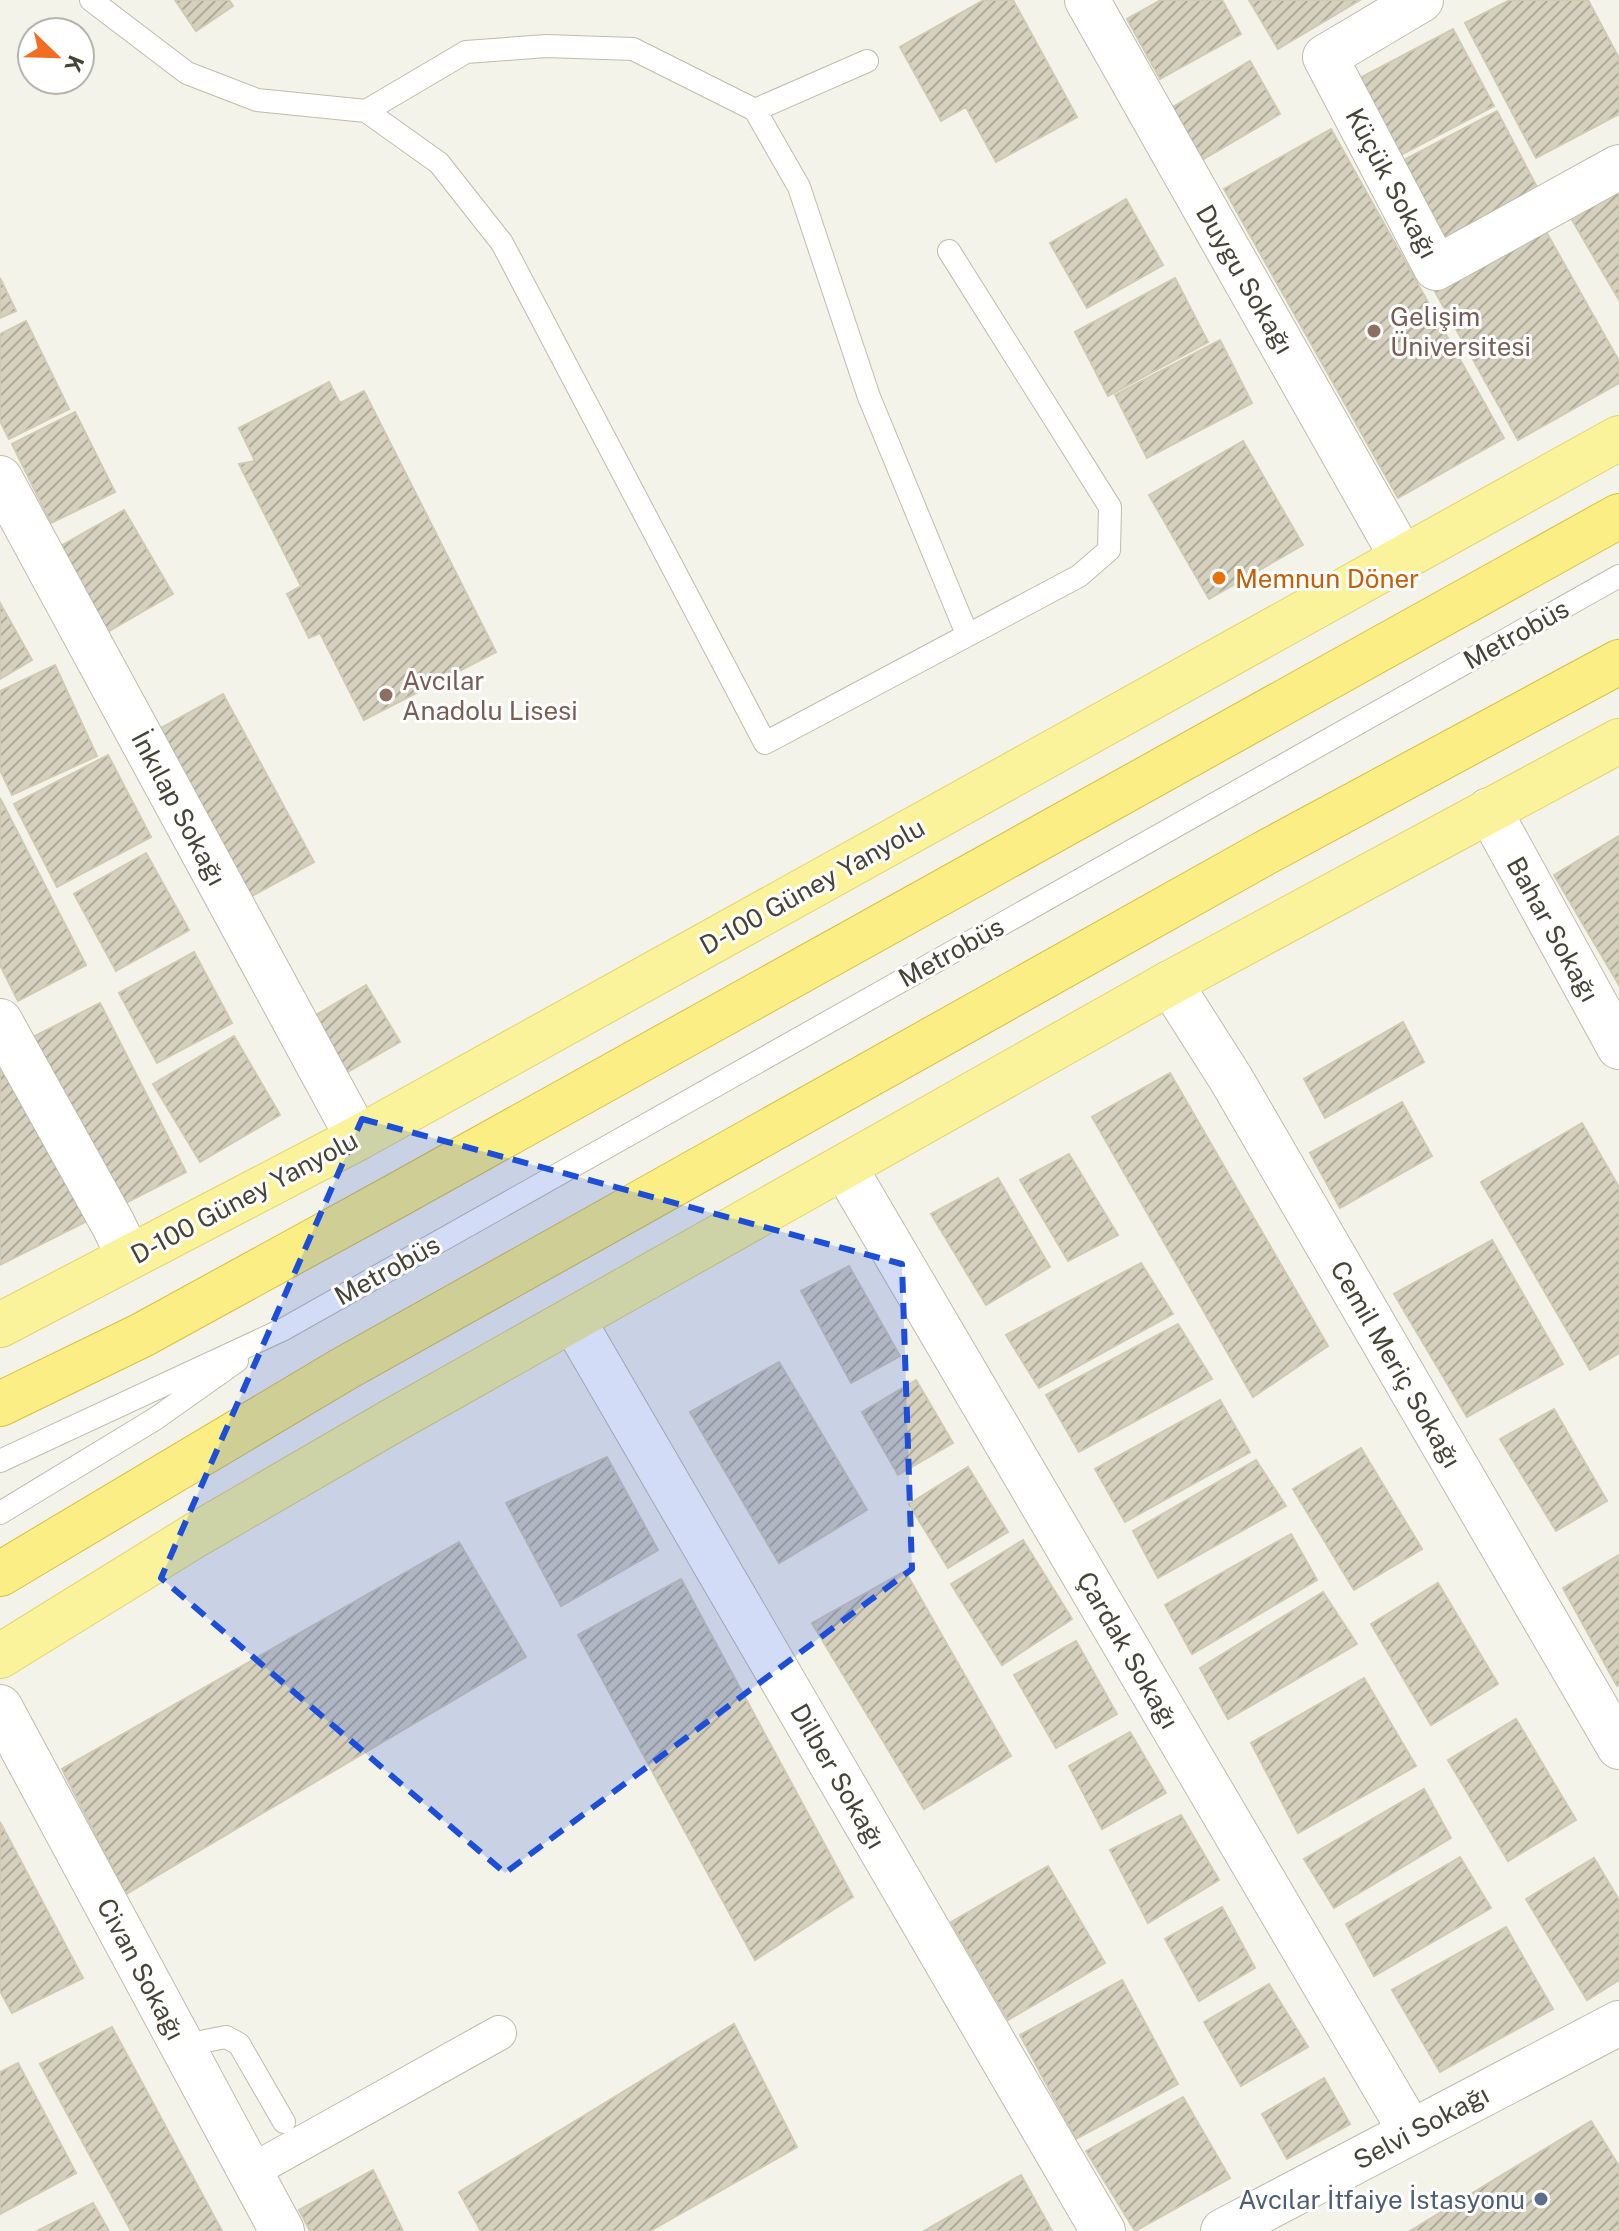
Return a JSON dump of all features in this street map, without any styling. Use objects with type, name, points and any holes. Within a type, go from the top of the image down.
[{"type":"highway","points":[[0,1404],[142,1335],[392,1198],[1619,516]]},
{"type":"highway","points":[[0,1574],[342,1370],[1263,854],[1619,662]]},
{"type":"main road","name":"D-100 Güney Yanyolu","points":[[0,1325],[358,1138],[1619,438]]},
{"type":"main road","points":[[0,1656],[194,1536],[392,1421],[1170,983],[1619,741]]},
{"type":"street","name":"Duygu Sokağı","points":[[1087,0],[1403,559]]},
{"type":"street","name":"Küçük Sokağı","points":[[1421,0],[1325,57],[1436,268],[1619,167]]},
{"type":"street","name":"İnkılap Sokağı","points":[[0,478],[358,1138]]},
{"type":"street","name":"Bahar Sokağı","points":[[1489,810],[1619,1047]]},
{"type":"street","name":"Cemil Meriç Sokağı","points":[[1170,983],[1231,1079],[1619,1747]]},
{"type":"street","points":[[0,1021],[129,1257]]},
{"type":"street","name":"Çardak Sokağı","points":[[845,1168],[1411,2132]]},
{"type":"street","name":"Dilber Sokağı","points":[[573,1320],[1103,2231]]},
{"type":"street","name":"Civan Sokağı","points":[[0,1707],[282,2231]]},
{"type":"street","name":"Selvi Sokağı","points":[[1223,2231],[1266,2221],[1411,2132],[1619,2023]]},
{"type":"street","points":[[250,2172],[499,2033]]},
{"type":"lane","points":[[91,0],[187,73],[257,100],[366,111],[439,163],[502,243],[765,743],[1079,576],[1109,550],[1110,507],[949,251]]},
{"type":"lane","points":[[366,111],[466,52],[546,46],[633,49],[755,110],[799,187],[869,397],[967,634]]},
{"type":"lane","points":[[755,110],[867,61]]},
{"type":"lane","name":"Metrobüs","points":[[0,1461],[284,1329],[1619,576]]},
{"type":"lane","name":"Metrobüs","points":[[0,1513],[155,1419],[284,1329]]},
{"type":"lane","points":[[185,2052],[205,2041],[226,2037],[239,2044],[284,2122]]},
{"type":"highlighted area","points":[[362,1119],[902,1264],[912,1569],[505,1873],[161,1578]]},
{"type":"building","points":[[175,0],[229,0],[233,6],[196,31]]},
{"type":"building","points":[[984,0],[1013,0],[1077,117],[996,162],[966,107],[941,121],[900,47]]},
{"type":"building","points":[[1161,0],[1222,0],[1241,34],[1160,79],[1127,19]]},
{"type":"building","points":[[1249,0],[1360,0],[1278,49]]},
{"type":"building","points":[[1510,0],[1588,0],[1619,58],[1619,114],[1536,158],[1465,23]]},
{"type":"building","points":[[1453,29],[1494,106],[1401,155],[1360,78]]},
{"type":"building","points":[[1250,61],[1280,114],[1197,163],[1166,111]]},
{"type":"building","points":[[1497,111],[1538,189],[1445,238],[1404,160]]},
{"type":"building","name":"Gelişim Üniversitesi","points":[[1331,129],[1504,438],[1398,498],[1224,189]]},
{"type":"building","points":[[1619,183],[1619,300],[1568,213]]},
{"type":"building","points":[[1126,199],[1163,265],[1087,308],[1050,243]]},
{"type":"building","points":[[1544,228],[1619,361],[1619,383],[1518,440],[1434,290]]},
{"type":"building","points":[[0,278],[16,311],[0,318]]},
{"type":"building","points":[[1175,278],[1208,342],[1108,396],[1075,332]]},
{"type":"building","points":[[26,321],[69,409],[9,439],[0,421],[0,334]]},
{"type":"building","points":[[1220,340],[1252,403],[1147,458],[1115,395]]},
{"type":"building","points":[[329,382],[340,403],[364,391],[496,652],[364,720],[320,633],[309,638],[287,594],[301,586],[239,464],[255,461],[239,428]]},
{"type":"building","points":[[75,412],[115,492],[51,523],[12,444]]},
{"type":"building","points":[[1243,441],[1303,545],[1209,599],[1149,495]]},
{"type":"building","points":[[124,510],[173,594],[99,637],[50,552]]},
{"type":"building","points":[[0,603],[32,660],[0,679]]},
{"type":"building","points":[[55,665],[97,756],[12,795],[0,770],[0,691]]},
{"type":"building","points":[[223,694],[314,862],[243,901],[152,733]]},
{"type":"building","points":[[108,755],[151,837],[57,887],[14,804]]},
{"type":"building","points":[[0,798],[86,965],[18,1001],[0,965]]},
{"type":"building","points":[[1619,836],[1619,985],[1554,875]]},
{"type":"building","points":[[146,853],[189,930],[116,971],[74,894]]},
{"type":"building","points":[[194,952],[232,1023],[157,1063],[119,993]]},
{"type":"building","points":[[366,985],[400,1042],[339,1077],[306,1021]]},
{"type":"building","points":[[100,1003],[186,1172],[116,1208],[29,1039]]},
{"type":"building","points":[[1403,1022],[1424,1062],[1325,1118],[1304,1079]]},
{"type":"building","points":[[234,1036],[280,1115],[200,1162],[153,1084]]},
{"type":"building","points":[[0,1065],[91,1219],[0,1265]]},
{"type":"building","points":[[1170,1073],[1328,1346],[1253,1397],[1092,1117]]},
{"type":"building","points":[[1402,1102],[1432,1156],[1340,1208],[1310,1153]]},
{"type":"building","points":[[1582,1123],[1619,1187],[1619,1353],[1590,1370],[1481,1182]]},
{"type":"building","points":[[1069,1154],[1118,1235],[1068,1261],[1020,1180]]},
{"type":"building","points":[[998,1178],[1050,1267],[986,1305],[931,1214]]},
{"type":"building","points":[[1492,1240],[1563,1364],[1467,1417],[1394,1294]]},
{"type":"building","points":[[1141,1263],[1173,1314],[1039,1388],[1006,1335]]},
{"type":"building","points":[[849,1266],[900,1356],[851,1383],[801,1291]]},
{"type":"building","points":[[1178,1324],[1212,1379],[1079,1452],[1046,1395]]},
{"type":"building","points":[[779,1362],[867,1510],[779,1563],[690,1412]]},
{"type":"building","points":[[916,1380],[953,1443],[898,1475],[862,1412]]},
{"type":"building","points":[[1220,1400],[1250,1452],[1125,1522],[1095,1469]]},
{"type":"building","points":[[1554,1409],[1607,1501],[1556,1531],[1500,1439]]},
{"type":"building","points":[[1361,1448],[1422,1549],[1354,1590],[1293,1489]]},
{"type":"building","points":[[607,1457],[658,1550],[561,1606],[506,1503]]},
{"type":"building","points":[[1256,1460],[1286,1506],[1158,1578],[1133,1531]]},
{"type":"building","points":[[968,1467],[1008,1532],[948,1568],[909,1504]]},
{"type":"building","points":[[1291,1534],[1317,1580],[1192,1654],[1165,1605]]},
{"type":"building","points":[[1023,1540],[1072,1619],[1002,1665],[951,1584]]},
{"type":"building","points":[[459,1542],[526,1657],[126,1894],[62,1769]]},
{"type":"building","points":[[1619,1555],[1619,1685],[1617,1686],[1563,1588]]},
{"type":"building","points":[[905,1571],[1011,1756],[924,1809],[812,1623]]},
{"type":"building","points":[[681,1579],[853,1897],[755,1960],[578,1635]]},
{"type":"building","points":[[1438,1583],[1498,1684],[1431,1725],[1371,1624]]},
{"type":"building","points":[[1323,1592],[1357,1644],[1228,1719],[1200,1668]]},
{"type":"building","points":[[1076,1641],[1117,1714],[1056,1748],[1014,1675]]},
{"type":"building","points":[[1364,1678],[1416,1766],[1298,1833],[1251,1743]]},
{"type":"building","points":[[1516,1719],[1576,1820],[1508,1861],[1448,1760]]},
{"type":"building","points":[[1130,1732],[1166,1793],[1102,1829],[1069,1766]]},
{"type":"building","points":[[1424,1789],[1451,1838],[1334,1908],[1304,1859]]},
{"type":"building","points":[[1181,1815],[1219,1880],[1148,1923],[1110,1850]]},
{"type":"building","points":[[0,1822],[83,1978],[12,2013],[0,1991]]},
{"type":"building","points":[[1460,1857],[1491,1908],[1374,1976],[1346,1924]]},
{"type":"building","points":[[1594,1858],[1619,1900],[1619,1980],[1587,2000],[1526,1899]]},
{"type":"building","points":[[1048,1866],[1105,1963],[1008,2020],[951,1922]]},
{"type":"building","points":[[1222,1907],[1255,1968],[1199,2001],[1165,1939]]},
{"type":"building","points":[[1506,1927],[1553,2009],[1440,2072],[1392,1990]]},
{"type":"building","points":[[1122,1980],[1178,2084],[1076,2139],[1020,2035]]},
{"type":"building","points":[[1269,1984],[1308,2047],[1241,2086],[1204,2022]]},
{"type":"building","points":[[734,2024],[797,2147],[650,2231],[481,2231],[459,2192]]},
{"type":"building","points":[[112,2027],[222,2231],[131,2231],[40,2064]]},
{"type":"building","points":[[18,2063],[76,2173],[0,2214],[0,2072]]},
{"type":"building","points":[[1324,2078],[1350,2124],[1287,2159],[1262,2114]]},
{"type":"building","points":[[1183,2097],[1230,2178],[1135,2231],[1086,2151]]},
{"type":"building","name":"Avcılar İtfaiye İstasyonu","points":[[1591,2121],[1619,2166],[1619,2231],[1410,2231]]},
{"type":"building","points":[[373,2170],[403,2231],[310,2231],[299,2210]]},
{"type":"building","points":[[1021,2175],[1052,2231],[924,2231]]},
{"type":"building","points":[[93,2203],[109,2231],[37,2231]]},
{"type":"place","name":"Gelişim Üniversitesi","points":[[1374,331]]},
{"type":"place","name":"Memnun Döner","points":[[1219,578]]},
{"type":"place","name":"Avcılar Anadolu Lisesi","points":[[386,695]]},
{"type":"place","name":"Avcılar İtfaiye İstasyonu","points":[[1541,2199]]}]
